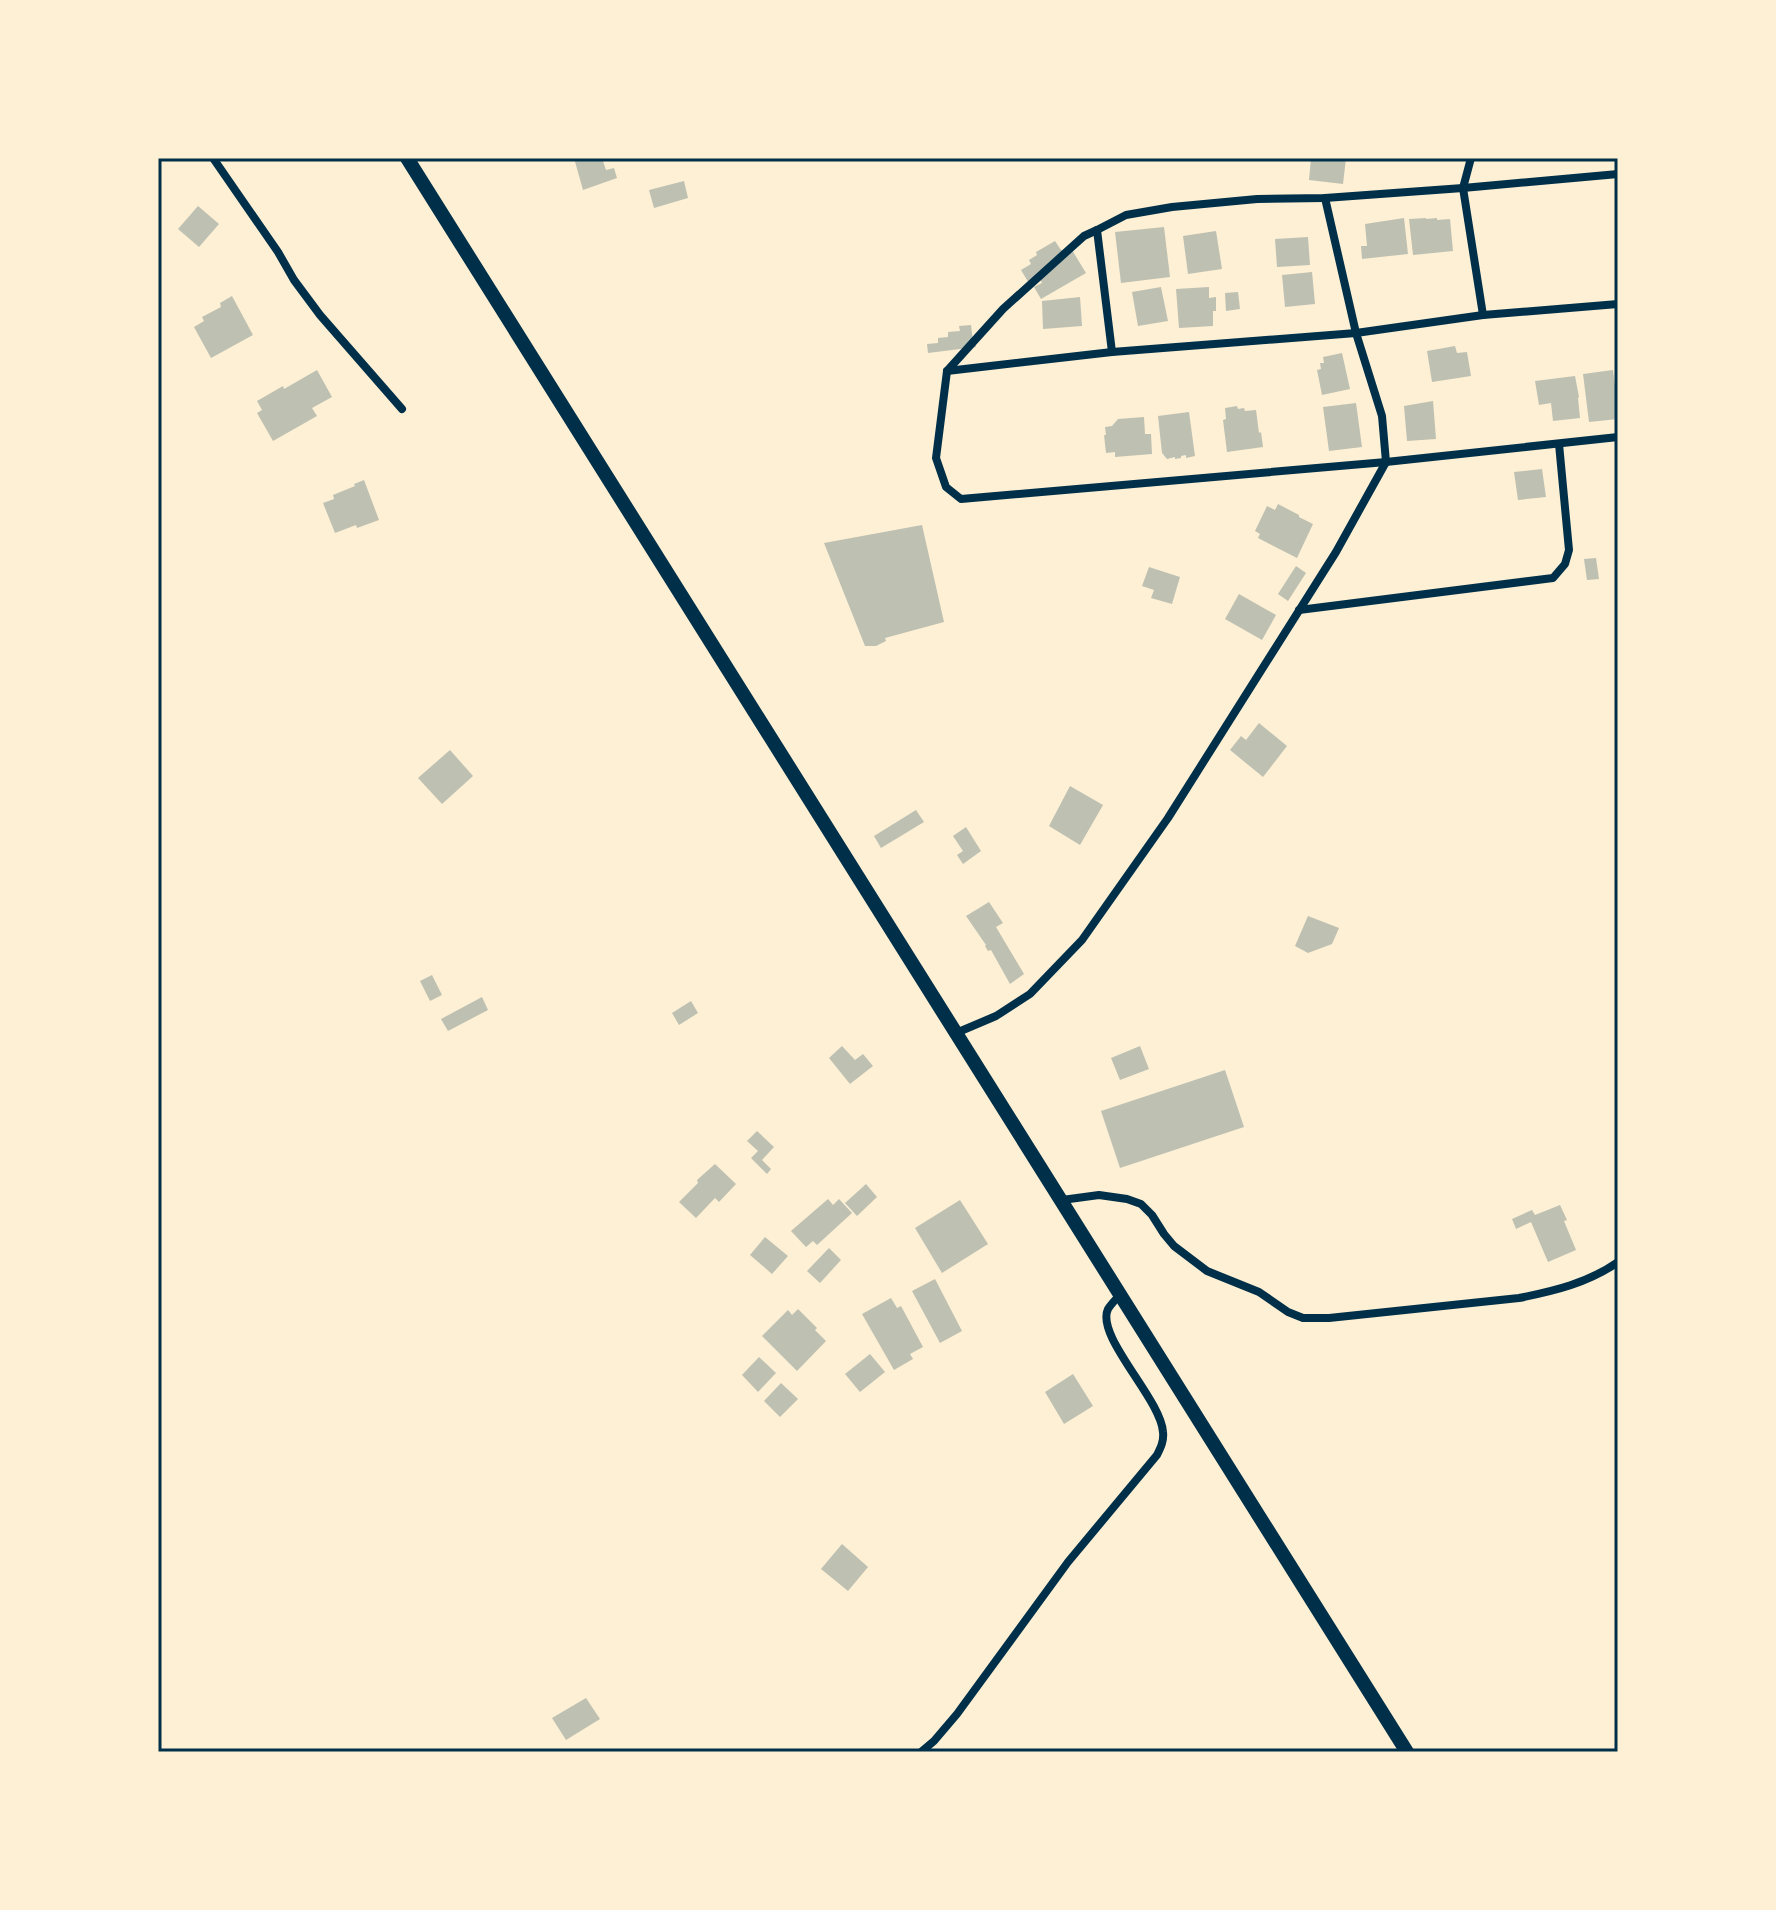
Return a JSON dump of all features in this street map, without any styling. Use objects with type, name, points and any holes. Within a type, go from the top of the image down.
[{"type":"highway","points":[[407,158],[1407,1752]]},
{"type":"street","points":[[213,158],[320,315],[402,409]]},
{"type":"street","points":[[1471,158],[1463,188],[1483,315]]},
{"type":"street","points":[[1618,174],[1325,198],[1257,199],[1126,215],[1084,236],[1003,309],[947,371],[936,458],[946,487],[961,499],[1386,462],[1618,437]]},
{"type":"street","points":[[955,1033],[996,1016],[1030,994],[1082,940],[1168,818],[1336,552],[1386,462],[1382,416],[1356,333],[1325,198]]},
{"type":"street","points":[[1097,230],[1112,352]]},
{"type":"street","points":[[947,371],[1112,352],[1356,333],[1483,315],[1618,304]]},
{"type":"street","points":[[1299,610],[1553,578],[1565,564],[1569,550],[1559,444]]},
{"type":"street","points":[[1062,1200],[1099,1195],[1141,1204],[1174,1246],[1207,1271],[1259,1292],[1288,1312],[1303,1318],[1519,1298],[1583,1281],[1618,1262]]},
{"type":"street","points":[[921,1752],[957,1714],[1068,1562],[1157,1455],[1163,1443],[1163,1428],[1157,1412],[1107,1327],[1107,1310],[1121,1294]]},
{"type":"building","points":[[574,158],[602,158],[606,170],[614,168],[617,178],[583,190]]},
{"type":"building","points":[[1311,158],[1346,158],[1343,184],[1309,180]]},
{"type":"building","points":[[684,181],[688,198],[654,208],[649,190]]},
{"type":"building","points":[[198,206],[219,224],[199,247],[178,229]]},
{"type":"building","points":[[1404,218],[1408,254],[1362,259],[1361,246],[1367,246],[1365,224]]},
{"type":"building","points":[[1409,219],[1450,219],[1453,251],[1413,255]]},
{"type":"building","points":[[1164,227],[1170,277],[1121,283],[1115,232]]},
{"type":"building","points":[[1216,231],[1222,269],[1188,274],[1183,236]]},
{"type":"building","points":[[1308,237],[1310,265],[1277,267],[1275,239]]},
{"type":"building","points":[[1055,241],[1061,250],[1072,250],[1086,273],[1041,299],[1034,287],[1042,283],[1040,279],[1030,285],[1021,270],[1031,264],[1029,260],[1037,255],[1036,252]]},
{"type":"building","points":[[1312,272],[1315,304],[1285,307],[1282,275]]},
{"type":"building","points":[[1161,287],[1168,321],[1138,326],[1132,292]]},
{"type":"building","points":[[1209,287],[1209,298],[1216,297],[1213,326],[1179,328],[1176,289]]},
{"type":"building","points":[[1238,292],[1240,309],[1226,311],[1225,293]]},
{"type":"building","points":[[232,296],[253,335],[211,358],[194,327],[204,321],[202,317],[221,307],[220,303]]},
{"type":"building","points":[[1080,297],[1082,326],[1043,329],[1042,301]]},
{"type":"building","points":[[971,325],[976,347],[928,353],[927,344],[938,343],[938,338],[948,337],[948,332],[960,331],[959,326]]},
{"type":"building","points":[[1455,346],[1457,353],[1467,352],[1471,376],[1432,382],[1427,351]]},
{"type":"building","points":[[1342,353],[1350,389],[1322,395],[1317,370],[1321,369],[1320,363],[1324,363],[1323,357]]},
{"type":"building","points":[[317,370],[332,397],[312,408],[317,416],[273,441],[257,413],[262,410],[257,401]]},
{"type":"building","points":[[1613,370],[1615,386],[1618,385],[1618,419],[1589,422],[1583,374]]},
{"type":"building","points":[[1575,376],[1580,418],[1553,421],[1551,403],[1539,405],[1535,381]]},
{"type":"building","points":[[1433,401],[1436,439],[1407,441],[1404,406]]},
{"type":"building","points":[[1356,403],[1362,447],[1329,451],[1323,407]]},
{"type":"building","points":[[1237,406],[1245,411],[1256,410],[1263,447],[1227,452],[1223,420],[1226,419],[1225,408]]},
{"type":"building","points":[[1189,412],[1195,456],[1167,459],[1162,453],[1158,416]]},
{"type":"building","points":[[1144,417],[1145,434],[1151,434],[1152,454],[1115,457],[1115,452],[1106,453],[1105,427],[1112,426],[1118,419]]},
{"type":"building","points":[[1542,469],[1546,497],[1518,500],[1514,472]]},
{"type":"building","points":[[364,480],[379,520],[335,533],[323,503]]},
{"type":"building","points":[[1278,504],[1313,524],[1297,558],[1258,538],[1260,534],[1255,531],[1267,506],[1275,510]]},
{"type":"building","points":[[922,525],[944,622],[885,638],[886,641],[876,646],[865,646],[824,543]]},
{"type":"building","points":[[1596,558],[1599,579],[1587,580],[1584,559]]},
{"type":"building","points":[[1296,566],[1306,573],[1288,601],[1278,594]]},
{"type":"building","points":[[1149,567],[1180,577],[1172,604],[1151,598],[1154,590],[1142,586]]},
{"type":"building","points":[[1239,594],[1276,615],[1262,640],[1225,619]]},
{"type":"building","points":[[1259,723],[1287,746],[1263,777],[1230,750],[1241,736],[1246,740]]},
{"type":"building","points":[[450,750],[473,776],[442,804],[418,778]]},
{"type":"building","points":[[1070,786],[1103,805],[1080,845],[1049,826]]},
{"type":"building","points":[[916,810],[924,822],[881,848],[874,836]]},
{"type":"building","points":[[966,827],[981,851],[963,864],[957,855],[963,851],[953,836]]},
{"type":"building","points":[[989,902],[1003,923],[996,927],[1024,974],[1010,984],[991,950],[988,951],[966,916]]},
{"type":"building","points":[[1308,916],[1339,928],[1332,944],[1308,953],[1295,946]]},
{"type":"building","points":[[432,975],[442,995],[430,1001],[420,981]]},
{"type":"building","points":[[482,997],[488,1010],[448,1031],[441,1019]]},
{"type":"building","points":[[691,1001],[698,1013],[679,1025],[672,1013]]},
{"type":"building","points":[[842,1046],[855,1060],[863,1054],[873,1066],[850,1084],[829,1058]]},
{"type":"building","points":[[1140,1046],[1149,1069],[1120,1080],[1111,1058]]},
{"type":"building","points":[[1225,1070],[1244,1127],[1120,1168],[1101,1111]]},
{"type":"building","points":[[757,1131],[774,1147],[762,1160],[771,1169],[767,1174],[751,1158],[758,1151],[747,1141]]},
{"type":"building","points":[[715,1164],[736,1184],[719,1202],[715,1198],[696,1218],[679,1202]]},
{"type":"building","points":[[866,1184],[877,1197],[857,1216],[845,1203]]},
{"type":"building","points":[[828,1199],[833,1205],[839,1199],[852,1213],[817,1245],[813,1241],[806,1247],[791,1231]]},
{"type":"building","points":[[960,1200],[988,1244],[942,1273],[915,1228]]},
{"type":"building","points":[[1560,1205],[1576,1250],[1548,1262],[1531,1222],[1516,1229],[1512,1219],[1532,1210],[1535,1215]]},
{"type":"building","points":[[765,1237],[788,1256],[772,1274],[750,1255]]},
{"type":"building","points":[[829,1248],[841,1260],[820,1283],[807,1271]]},
{"type":"building","points":[[935,1279],[962,1331],[940,1343],[912,1291]]},
{"type":"building","points":[[891,1298],[897,1308],[901,1306],[923,1347],[910,1354],[913,1359],[894,1370],[862,1314]]},
{"type":"building","points":[[798,1309],[826,1341],[797,1371],[762,1336],[788,1310],[792,1315]]},
{"type":"building","points":[[870,1354],[885,1372],[860,1392],[845,1374]]},
{"type":"building","points":[[759,1357],[776,1373],[758,1392],[742,1375]]},
{"type":"building","points":[[1073,1374],[1093,1406],[1064,1424],[1045,1392]]},
{"type":"building","points":[[781,1383],[798,1399],[780,1417],[764,1401]]},
{"type":"building","points":[[842,1544],[868,1567],[848,1591],[821,1569]]},
{"type":"building","points":[[586,1698],[600,1719],[566,1740],[552,1718]]}]
